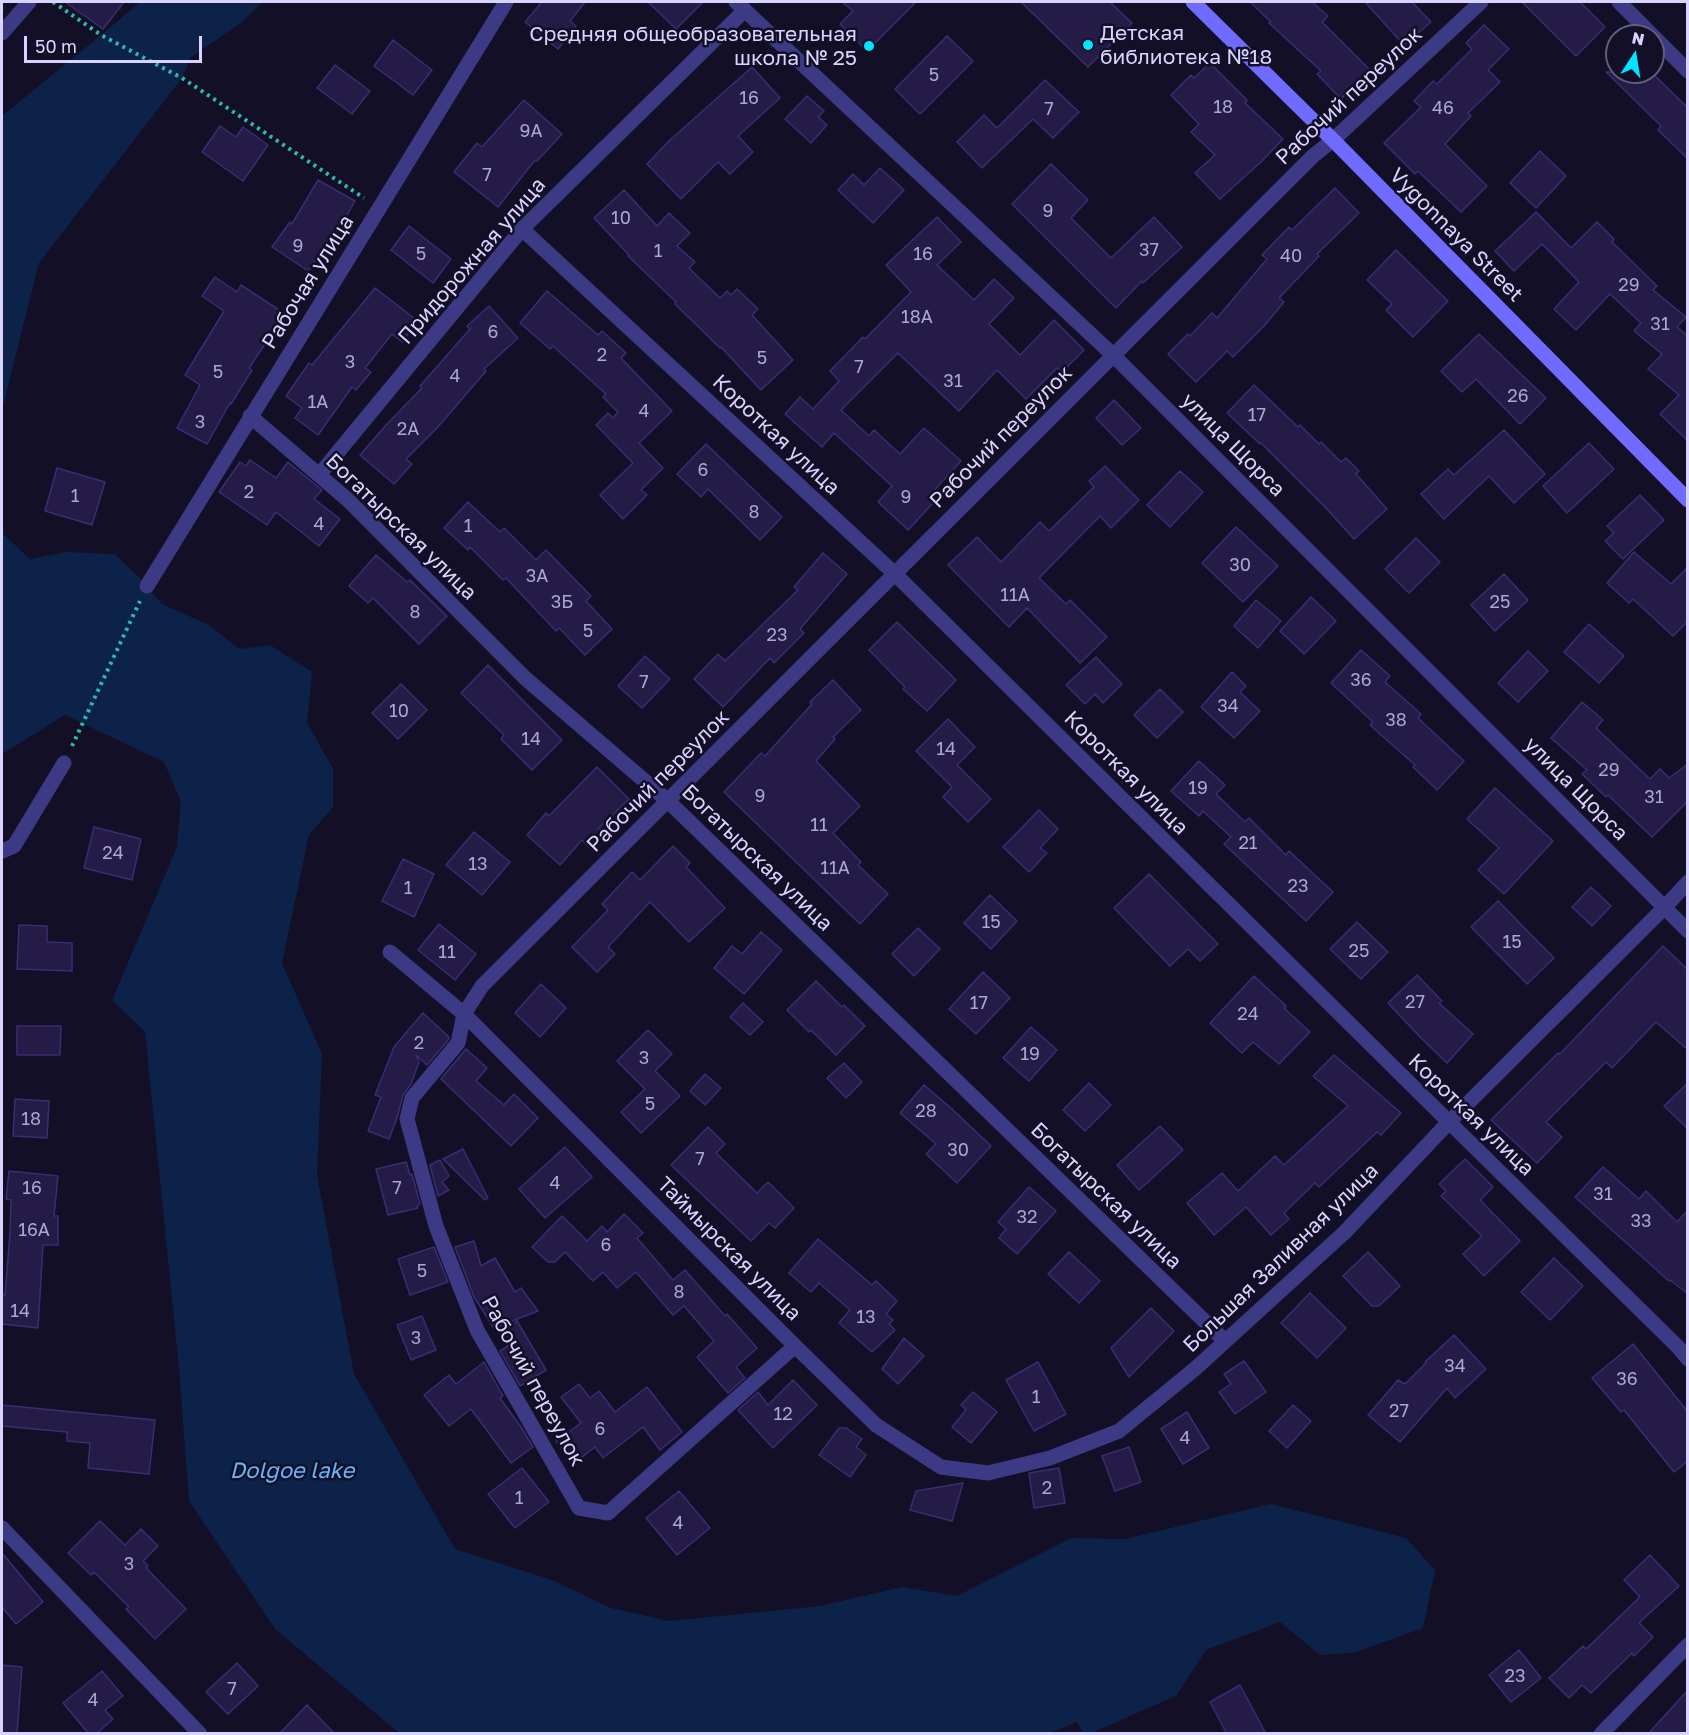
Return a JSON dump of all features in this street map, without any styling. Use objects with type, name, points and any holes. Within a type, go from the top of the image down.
[{"type":"street","points":[[2,33],[29,2]]},
{"type":"street","name":"Рабочая улица","points":[[147,586],[507,2]]},
{"type":"street","name":"Vygonnaya Street","points":[[1193,2],[1333,140],[1688,500]]},
{"type":"street","name":"Рабочий переулок","points":[[795,1346],[608,1513],[579,1508],[477,1330],[436,1226],[407,1119],[412,1098],[458,1043],[464,1014],[482,986],[1313,156],[1481,2]]},
{"type":"street","points":[[1619,2],[1688,71]]},
{"type":"street","name":"Придорожная улица","points":[[319,475],[522,229],[741,6]]},
{"type":"street","name":"улица Щорса","points":[[741,6],[1113,355],[1688,931]]},
{"type":"street","name":"Короткая улица","points":[[522,229],[895,574],[1688,1359]]},
{"type":"street","name":"Богатырская улица","points":[[250,416],[348,500],[525,678],[668,801],[1225,1341]]},
{"type":"street","points":[[2,851],[14,846],[64,764]]},
{"type":"street","name":"Большая Заливная улица","points":[[988,1473],[1050,1458],[1119,1431],[1196,1368],[1345,1232],[1449,1122],[1688,882]]},
{"type":"street","name":"Таймырская улица","points":[[390,952],[464,1014],[876,1425],[940,1467],[988,1473]]},
{"type":"street","points":[[2,1528],[200,1734]]},
{"type":"street","points":[[1601,1734],[1688,1645]]},
{"type":"path","points":[[53,2],[101,35],[182,78],[379,207]]},
{"type":"path","points":[[64,764],[147,586]]},
{"type":"water","points":[[140,2],[263,2],[242,22],[191,57],[182,78],[39,263],[2,410],[2,116]]},
{"type":"water","name":"Dolgoe lake","points":[[2,533],[30,559],[66,552],[115,554],[162,604],[209,625],[239,649],[270,645],[312,672],[307,722],[333,769],[333,807],[309,835],[282,963],[322,1054],[317,1175],[354,1374],[455,1549],[552,1580],[611,1608],[669,1621],[820,1606],[902,1587],[957,1596],[1071,1538],[1125,1539],[1270,1504],[1406,1538],[1435,1570],[1423,1628],[1353,1653],[1320,1655],[1280,1622],[1206,1650],[1176,1696],[1091,1733],[1083,1733],[1077,1722],[1052,1732],[1036,1734],[399,1733],[275,1629],[189,1501],[179,1368],[145,1032],[112,1000],[177,847],[181,802],[164,762],[65,715],[2,754]]},
{"type":"building","points":[[65,2],[124,2],[103,29]]},
{"type":"building","points":[[542,2],[585,2],[570,21],[576,26],[558,49],[525,22]]},
{"type":"building","points":[[648,2],[703,2],[676,29]]},
{"type":"building","points":[[842,2],[916,2],[867,51],[840,24],[853,11]]},
{"type":"building","name":"Детская библиотека №18","points":[[1021,2],[1110,2],[1132,23],[1088,67]]},
{"type":"building","points":[[1250,2],[1312,2],[1328,16],[1322,22],[1370,70],[1341,99],[1317,74],[1321,71],[1269,23],[1271,22]]},
{"type":"building","points":[[1365,2],[1412,2],[1431,22],[1404,45]]},
{"type":"building","points":[[1522,2],[1580,2],[1605,27],[1576,56]]},
{"type":"building","points":[[1484,25],[1509,49],[1488,70],[1500,82],[1468,113],[1471,116],[1445,144],[1487,186],[1461,212],[1418,171],[1415,174],[1384,143],[1421,107],[1414,101],[1433,81],[1437,84],[1472,49],[1466,43]]},
{"type":"building","points":[[947,36],[973,61],[920,114],[895,89]]},
{"type":"building","points":[[393,40],[432,70],[413,95],[374,66]]},
{"type":"building","points":[[1210,63],[1247,100],[1245,103],[1283,139],[1220,199],[1195,173],[1215,155],[1191,132],[1199,124],[1171,95],[1191,75],[1194,78]]},
{"type":"building","points":[[335,65],[370,91],[352,114],[317,88]]},
{"type":"building","points":[[752,67],[780,98],[738,136],[753,152],[730,174],[718,162],[681,199],[647,164],[669,141]]},
{"type":"building","points":[[1045,80],[1079,112],[1053,138],[1033,119],[982,168],[957,142],[984,115],[997,128]]},
{"type":"building","points":[[1618,84],[1663,84],[1688,108],[1688,159],[1658,130],[1661,126]]},
{"type":"building","points":[[807,96],[824,111],[818,117],[827,125],[811,143],[785,119]]},
{"type":"building","points":[[524,100],[562,134],[537,161],[535,160],[498,207],[454,172],[477,143],[482,147]]},
{"type":"building","points":[[220,126],[236,137],[243,127],[268,145],[243,181],[202,152]]},
{"type":"building","points":[[1540,151],[1566,176],[1536,208],[1510,183]]},
{"type":"building","points":[[1051,164],[1088,200],[1071,218],[1111,258],[1154,217],[1182,247],[1143,283],[1142,281],[1116,308],[1012,204]]},
{"type":"building","points":[[880,168],[904,190],[873,223],[838,190],[853,174],[864,185]]},
{"type":"building","points":[[318,180],[355,201],[336,234],[334,233],[308,271],[272,247],[290,222],[292,224]]},
{"type":"building","points":[[1335,188],[1359,213],[1317,254],[1319,256],[1279,298],[1284,302],[1264,326],[1233,357],[1227,351],[1196,382],[1168,354],[1188,334],[1190,336],[1212,313],[1217,318],[1267,259],[1262,255],[1289,227],[1292,230]]},
{"type":"building","points":[[624,190],[657,226],[669,213],[690,233],[677,246],[695,262],[689,268],[720,298],[727,291],[731,295],[737,289],[758,309],[752,315],[793,360],[761,390],[721,347],[628,256],[594,218]]},
{"type":"building","points":[[1536,212],[1571,248],[1597,222],[1614,239],[1612,242],[1657,286],[1653,290],[1686,317],[1677,327],[1688,336],[1688,441],[1660,414],[1679,395],[1648,369],[1662,354],[1634,331],[1641,323],[1610,294],[1576,330],[1554,309],[1579,282],[1542,244],[1514,271],[1495,251]]},
{"type":"building","points":[[937,217],[961,242],[937,265],[974,300],[994,279],[1014,298],[989,324],[1020,355],[1054,320],[1084,350],[1062,372],[1057,368],[1026,399],[997,370],[959,411],[898,353],[841,410],[869,436],[874,430],[900,454],[924,428],[961,461],[929,496],[935,501],[908,530],[878,502],[892,486],[834,433],[822,447],[785,414],[800,397],[813,409],[839,381],[830,371],[911,292],[886,265]]},
{"type":"building","points":[[409,226],[451,259],[433,283],[391,250]]},
{"type":"building","points":[[1396,250],[1448,301],[1413,337],[1386,310],[1392,304],[1367,280]]},
{"type":"building","points":[[215,277],[237,292],[241,285],[285,314],[249,368],[252,370],[207,444],[177,428],[200,385],[185,375],[224,311],[202,296]]},
{"type":"building","points":[[375,288],[418,321],[402,342],[392,334],[365,368],[371,372],[356,390],[352,387],[318,435],[295,418],[302,408],[286,396],[309,363],[312,365]]},
{"type":"building","points":[[547,291],[598,335],[602,331],[626,353],[621,358],[672,411],[639,443],[663,468],[641,490],[647,495],[623,519],[600,495],[633,463],[596,425],[608,413],[613,418],[618,412],[603,397],[606,394],[553,346],[550,349],[520,323]]},
{"type":"building","points":[[489,306],[518,338],[484,369],[486,371],[437,428],[406,459],[412,464],[394,484],[360,455],[422,388],[420,386],[470,329],[467,326]]},
{"type":"building","points":[[1479,334],[1546,398],[1520,424],[1476,379],[1462,392],[1441,371]]},
{"type":"building","points":[[1254,385],[1298,427],[1300,425],[1319,444],[1321,442],[1341,462],[1346,458],[1359,471],[1356,474],[1387,509],[1354,539],[1261,443],[1227,413]]},
{"type":"building","points":[[1114,400],[1141,428],[1122,445],[1096,418]]},
{"type":"building","points":[[1504,430],[1545,474],[1514,503],[1489,476],[1444,519],[1421,494],[1448,469],[1454,475]]},
{"type":"building","points":[[1589,443],[1614,469],[1567,513],[1543,486]]},
{"type":"building","points":[[706,444],[782,517],[760,540],[708,489],[701,497],[677,474]]},
{"type":"building","points":[[250,460],[276,478],[288,462],[322,490],[314,499],[340,519],[319,546],[276,512],[267,525],[219,492],[240,462],[246,466]]},
{"type":"building","points":[[1105,466],[1139,500],[1111,528],[1100,516],[1039,578],[1066,604],[1070,600],[1107,637],[1080,663],[1027,608],[1009,627],[948,565],[977,537],[1001,562],[1040,522],[1049,531],[1094,487],[1089,481]]},
{"type":"building","points":[[57,468],[105,482],[92,525],[45,511]]},
{"type":"building","points":[[1180,471],[1203,492],[1170,527],[1147,505]]},
{"type":"building","points":[[1640,495],[1664,520],[1623,559],[1605,541],[1614,533],[1607,526]]},
{"type":"building","points":[[468,502],[500,532],[504,528],[536,560],[546,550],[591,596],[586,601],[612,629],[585,655],[559,628],[556,631],[506,578],[503,580],[470,547],[468,550],[444,528]]},
{"type":"building","points":[[1236,527],[1278,566],[1243,602],[1202,563]]},
{"type":"building","points":[[1416,538],[1440,562],[1409,593],[1385,569]]},
{"type":"building","points":[[1634,552],[1671,584],[1688,567],[1688,621],[1673,636],[1633,599],[1629,603],[1607,583]]},
{"type":"building","points":[[823,553],[847,574],[800,629],[804,633],[774,663],[770,658],[723,707],[694,679],[718,654],[725,661],[798,590],[794,587]]},
{"type":"building","points":[[376,555],[407,582],[410,580],[447,616],[419,644],[373,598],[368,603],[349,586]]},
{"type":"building","points":[[1504,574],[1528,600],[1495,631],[1471,605]]},
{"type":"building","points":[[1311,597],[1336,621],[1304,654],[1280,631]]},
{"type":"building","points":[[1256,600],[1281,621],[1258,648],[1234,626]]},
{"type":"building","points":[[897,622],[956,680],[927,711],[903,689],[905,687],[869,650]]},
{"type":"building","points":[[1589,624],[1624,656],[1599,683],[1564,652]]},
{"type":"building","points":[[1361,650],[1390,676],[1385,682],[1421,714],[1418,718],[1464,761],[1437,790],[1413,767],[1415,765],[1370,725],[1373,722],[1331,683]]},
{"type":"building","points":[[1528,651],[1548,671],[1518,702],[1498,683]]},
{"type":"building","points":[[645,656],[670,679],[642,708],[618,686]]},
{"type":"building","points":[[1096,657],[1122,684],[1103,703],[1095,694],[1085,704],[1066,685]]},
{"type":"building","points":[[488,665],[562,740],[532,770],[501,739],[504,735],[461,693]]},
{"type":"building","points":[[1232,672],[1246,686],[1240,692],[1260,711],[1234,738],[1201,707]]},
{"type":"building","points":[[833,680],[861,710],[833,737],[835,739],[816,761],[860,806],[833,833],[861,862],[858,865],[888,894],[860,924],[724,792],[761,753],[765,756],[812,704],[810,702]]},
{"type":"building","points":[[401,684],[427,710],[398,739],[372,713]]},
{"type":"building","points":[[1160,689],[1183,712],[1157,738],[1134,715]]},
{"type":"building","points":[[1582,702],[1603,720],[1596,728],[1650,779],[1660,769],[1669,778],[1688,764],[1688,801],[1652,837],[1582,774],[1587,770],[1551,738]]},
{"type":"building","points":[[948,719],[975,747],[957,765],[991,799],[968,822],[943,797],[952,787],[916,751]]},
{"type":"building","points":[[1199,761],[1225,785],[1216,794],[1245,822],[1249,818],[1286,855],[1289,851],[1333,892],[1306,921],[1224,844],[1231,837],[1203,811],[1199,816],[1171,791]]},
{"type":"building","points":[[597,767],[629,799],[598,829],[603,834],[589,847],[582,840],[560,865],[527,835],[546,813],[549,816]]},
{"type":"building","points":[[1495,788],[1553,841],[1504,894],[1478,870],[1499,848],[1467,819]]},
{"type":"building","points":[[1039,810],[1058,829],[1040,848],[1047,853],[1029,872],[1003,847]]},
{"type":"building","points":[[94,827],[141,839],[132,880],[84,868]]},
{"type":"building","points":[[474,832],[510,862],[482,895],[446,865]]},
{"type":"building","points":[[673,846],[690,863],[686,867],[725,908],[689,942],[650,902],[608,947],[615,954],[597,972],[572,947],[608,910],[602,904],[632,872],[640,880]]},
{"type":"building","points":[[403,859],[434,874],[414,917],[382,901]]},
{"type":"building","points":[[1149,874],[1218,944],[1200,961],[1188,949],[1170,966],[1114,908]]},
{"type":"building","points":[[1591,887],[1611,906],[1592,926],[1572,907]]},
{"type":"building","points":[[990,895],[1017,921],[991,949],[964,923]]},
{"type":"building","points":[[1498,901],[1554,958],[1527,984],[1471,927]]},
{"type":"building","points":[[1357,922],[1388,952],[1361,979],[1330,949]]},
{"type":"building","points":[[439,924],[476,954],[455,980],[418,950]]},
{"type":"building","points":[[19,925],[47,926],[47,942],[72,943],[72,971],[17,969]]},
{"type":"building","points":[[918,928],[940,949],[914,976],[892,954]]},
{"type":"building","points":[[761,932],[782,950],[744,994],[714,968],[732,946],[742,954]]},
{"type":"building","points":[[1663,946],[1688,970],[1688,1050],[1656,1022],[1612,1068],[1606,1062],[1546,1122],[1562,1137],[1537,1163],[1491,1120],[1558,1053],[1560,1054]]},
{"type":"building","points":[[983,972],[1010,998],[976,1034],[949,1009]]},
{"type":"building","points":[[1417,975],[1442,1001],[1439,1003],[1473,1034],[1447,1063],[1388,1003]]},
{"type":"building","points":[[1254,976],[1310,1032],[1279,1064],[1253,1042],[1242,1053],[1210,1023]]},
{"type":"building","points":[[816,981],[865,1026],[836,1055],[787,1010]]},
{"type":"building","points":[[541,984],[566,1008],[540,1037],[515,1013]]},
{"type":"building","points":[[743,1003],[763,1022],[750,1035],[730,1017]]},
{"type":"building","points":[[423,1013],[449,1039],[427,1065],[416,1055],[419,1062],[411,1084],[403,1095],[389,1139],[368,1131],[381,1097],[375,1095],[394,1047]]},
{"type":"building","points":[[17,1026],[61,1026],[60,1055],[17,1055]]},
{"type":"building","points":[[1031,1027],[1057,1050],[1029,1081],[1003,1058]]},
{"type":"building","points":[[648,1030],[672,1054],[655,1071],[680,1096],[641,1133],[621,1112],[645,1089],[617,1061]]},
{"type":"building","points":[[466,1049],[487,1068],[476,1081],[504,1105],[514,1094],[538,1118],[511,1146],[441,1079]]},
{"type":"building","points":[[1334,1055],[1401,1113],[1381,1135],[1377,1132],[1319,1187],[1315,1183],[1284,1213],[1289,1219],[1271,1235],[1246,1207],[1214,1235],[1187,1203],[1222,1173],[1238,1191],[1275,1156],[1284,1165],[1348,1106],[1313,1076]]},
{"type":"building","points":[[844,1063],[862,1082],[846,1098],[827,1078]]},
{"type":"building","points":[[705,1074],[721,1088],[705,1105],[690,1091]]},
{"type":"building","points":[[1089,1083],[1111,1105],[1085,1131],[1063,1110]]},
{"type":"building","points":[[1688,1083],[1688,1129],[1664,1106]]},
{"type":"building","points":[[924,1085],[991,1146],[957,1183],[926,1154],[936,1144],[900,1113]]},
{"type":"building","points":[[15,1099],[49,1101],[47,1138],[13,1136]]},
{"type":"building","points":[[1160,1126],[1183,1150],[1139,1190],[1117,1165]]},
{"type":"building","points":[[708,1127],[725,1144],[716,1153],[757,1193],[768,1182],[794,1208],[775,1228],[769,1223],[751,1241],[671,1165]]},
{"type":"building","points":[[565,1147],[592,1177],[545,1218],[519,1189]]},
{"type":"building","points":[[463,1149],[488,1198],[485,1200],[443,1159]]},
{"type":"building","points":[[1465,1159],[1493,1187],[1480,1200],[1520,1241],[1484,1276],[1463,1254],[1482,1236],[1441,1196],[1446,1191],[1439,1184]]},
{"type":"building","points":[[440,1160],[449,1176],[442,1182],[449,1190],[438,1196],[430,1165]]},
{"type":"building","points":[[406,1162],[410,1175],[412,1174],[420,1204],[418,1208],[388,1215],[376,1169]]},
{"type":"building","points":[[1603,1167],[1639,1199],[1646,1191],[1677,1222],[1688,1210],[1688,1294],[1669,1281],[1575,1197]]},
{"type":"building","points":[[9,1171],[58,1176],[54,1216],[58,1216],[58,1245],[43,1245],[38,1328],[2,1324],[2,1295],[5,1295],[10,1233],[11,1200],[6,1199]]},
{"type":"building","points":[[1029,1187],[1056,1211],[1017,1254],[999,1238],[1006,1229],[998,1222]]},
{"type":"building","points":[[624,1214],[643,1233],[637,1238],[673,1280],[685,1270],[725,1316],[727,1314],[757,1348],[736,1367],[745,1378],[728,1393],[697,1357],[714,1341],[684,1306],[673,1315],[636,1272],[617,1288],[603,1272],[593,1281],[565,1252],[555,1262],[548,1262],[532,1247],[562,1216],[587,1241],[602,1226],[607,1232]]},
{"type":"building","points":[[818,1239],[872,1285],[876,1281],[897,1301],[886,1314],[893,1320],[889,1324],[895,1330],[872,1352],[839,1323],[850,1310],[819,1283],[811,1292],[789,1273]]},
{"type":"building","points":[[474,1241],[481,1266],[495,1258],[515,1292],[521,1288],[538,1311],[494,1328],[474,1297],[455,1247]]},
{"type":"building","points":[[434,1247],[448,1282],[410,1295],[398,1259]]},
{"type":"building","points":[[1069,1252],[1100,1281],[1079,1303],[1048,1274]]},
{"type":"building","points":[[1368,1252],[1400,1286],[1379,1306],[1372,1306],[1343,1276]]},
{"type":"building","points":[[1554,1258],[1583,1286],[1550,1320],[1521,1292]]},
{"type":"building","points":[[1310,1293],[1346,1328],[1317,1358],[1281,1323]]},
{"type":"building","points":[[1151,1308],[1174,1331],[1129,1377],[1111,1348]]},
{"type":"building","points":[[422,1316],[436,1350],[411,1360],[397,1325]]},
{"type":"building","points":[[517,1321],[546,1370],[520,1386],[500,1351],[508,1346],[500,1335]]},
{"type":"building","points":[[1454,1335],[1486,1369],[1455,1398],[1447,1388],[1400,1442],[1368,1415],[1398,1380],[1405,1384]]},
{"type":"building","points":[[904,1338],[924,1356],[898,1384],[882,1369]]},
{"type":"building","points":[[1633,1344],[1688,1412],[1688,1461],[1674,1472],[1624,1410],[1621,1412],[1592,1378]]},
{"type":"building","points":[[1244,1361],[1266,1392],[1235,1414],[1219,1392],[1231,1384],[1224,1374]]},
{"type":"building","points":[[484,1362],[503,1396],[500,1398],[533,1447],[511,1463],[471,1409],[449,1426],[424,1395],[449,1375],[456,1384]]},
{"type":"building","points":[[1038,1362],[1066,1414],[1034,1431],[1006,1380]]},
{"type":"building","points":[[793,1380],[817,1405],[773,1448],[738,1410],[758,1392],[768,1405]]},
{"type":"building","points":[[579,1384],[590,1398],[599,1391],[615,1412],[647,1387],[682,1432],[660,1450],[643,1427],[603,1458],[595,1447],[573,1464],[556,1441],[581,1423],[561,1397]]},
{"type":"building","points":[[973,1392],[997,1412],[971,1443],[952,1427],[966,1410],[961,1405]]},
{"type":"building","points":[[2,1405],[155,1420],[149,1474],[88,1468],[90,1443],[67,1441],[67,1432],[2,1426]]},
{"type":"building","points":[[1293,1405],[1311,1421],[1287,1448],[1269,1431]]},
{"type":"building","points":[[1187,1412],[1209,1448],[1183,1464],[1161,1429]]},
{"type":"building","points":[[839,1428],[846,1428],[862,1439],[856,1447],[866,1455],[850,1477],[819,1455]]},
{"type":"building","points":[[1129,1447],[1141,1482],[1115,1491],[1102,1456]]},
{"type":"building","points":[[522,1468],[549,1502],[515,1528],[488,1494]]},
{"type":"building","points":[[1059,1468],[1065,1503],[1034,1508],[1029,1473]]},
{"type":"building","points":[[963,1483],[952,1521],[910,1510],[916,1491]]},
{"type":"building","points":[[679,1491],[710,1528],[677,1555],[646,1518]]},
{"type":"building","points":[[100,1521],[125,1545],[141,1529],[158,1546],[143,1561],[148,1566],[146,1568],[186,1609],[155,1639],[126,1609],[129,1607],[94,1572],[91,1575],[68,1553]]},
{"type":"building","points":[[2,1553],[43,1602],[16,1624],[2,1607]]},
{"type":"building","points":[[1650,1555],[1679,1586],[1639,1623],[1653,1637],[1634,1656],[1632,1653],[1591,1693],[1582,1685],[1569,1698],[1549,1678],[1583,1646],[1586,1649],[1640,1597],[1624,1580]]},
{"type":"building","points":[[1519,1650],[1541,1678],[1511,1702],[1489,1675]]},
{"type":"building","points":[[237,1663],[258,1686],[228,1714],[206,1692]]},
{"type":"building","points":[[2,1665],[22,1667],[17,1734],[2,1734]]},
{"type":"building","points":[[102,1671],[123,1696],[105,1710],[113,1719],[96,1734],[89,1734],[63,1703]]},
{"type":"building","points":[[1240,1685],[1266,1734],[1227,1734],[1210,1702]]},
{"type":"building","points":[[1688,1690],[1688,1734],[1648,1734]]},
{"type":"building","points":[[307,1705],[335,1734],[279,1734]]},
{"type":"place","name":"Детская библиотека №18","points":[[1088,45]]},
{"type":"place","name":"Средняя общеобразовательная школа № 25","points":[[869,46]]}]
